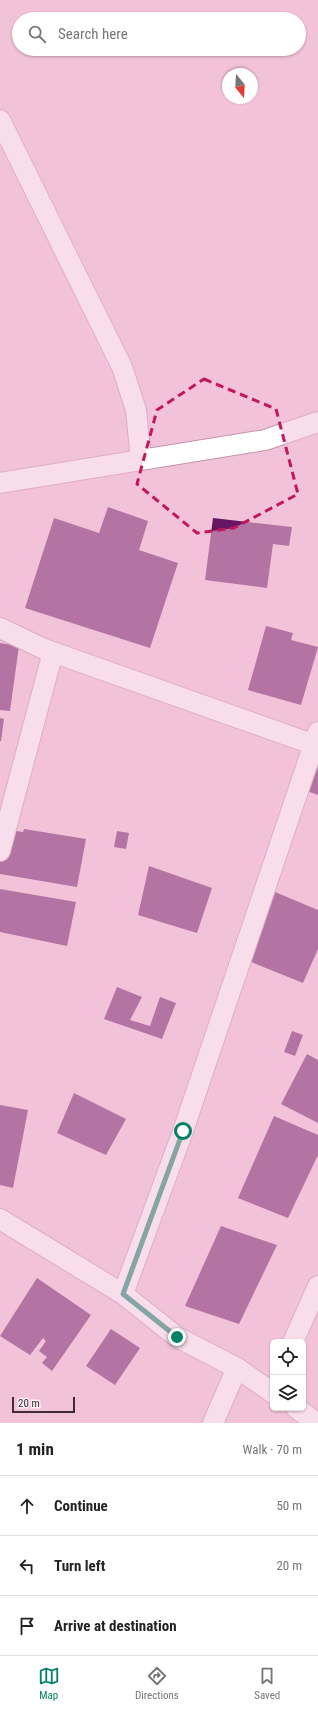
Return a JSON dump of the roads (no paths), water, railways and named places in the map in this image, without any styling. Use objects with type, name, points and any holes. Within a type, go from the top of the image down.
[{"type":"street","points":[[0,120],[122,367],[136,410],[141,460]]},
{"type":"street","points":[[0,483],[265,440],[318,422]]},
{"type":"street","points":[[0,628],[53,652],[316,738],[183,1131],[123,1294]]},
{"type":"street","points":[[0,851],[53,652]]},
{"type":"street","points":[[0,1219],[123,1294],[177,1337],[237,1368],[270,1389]]},
{"type":"street","points":[[294,1339],[318,1286]]},
{"type":"street","points":[[213,1423],[237,1368]]},
{"type":"street","points":[[300,1411],[318,1423]]}]
